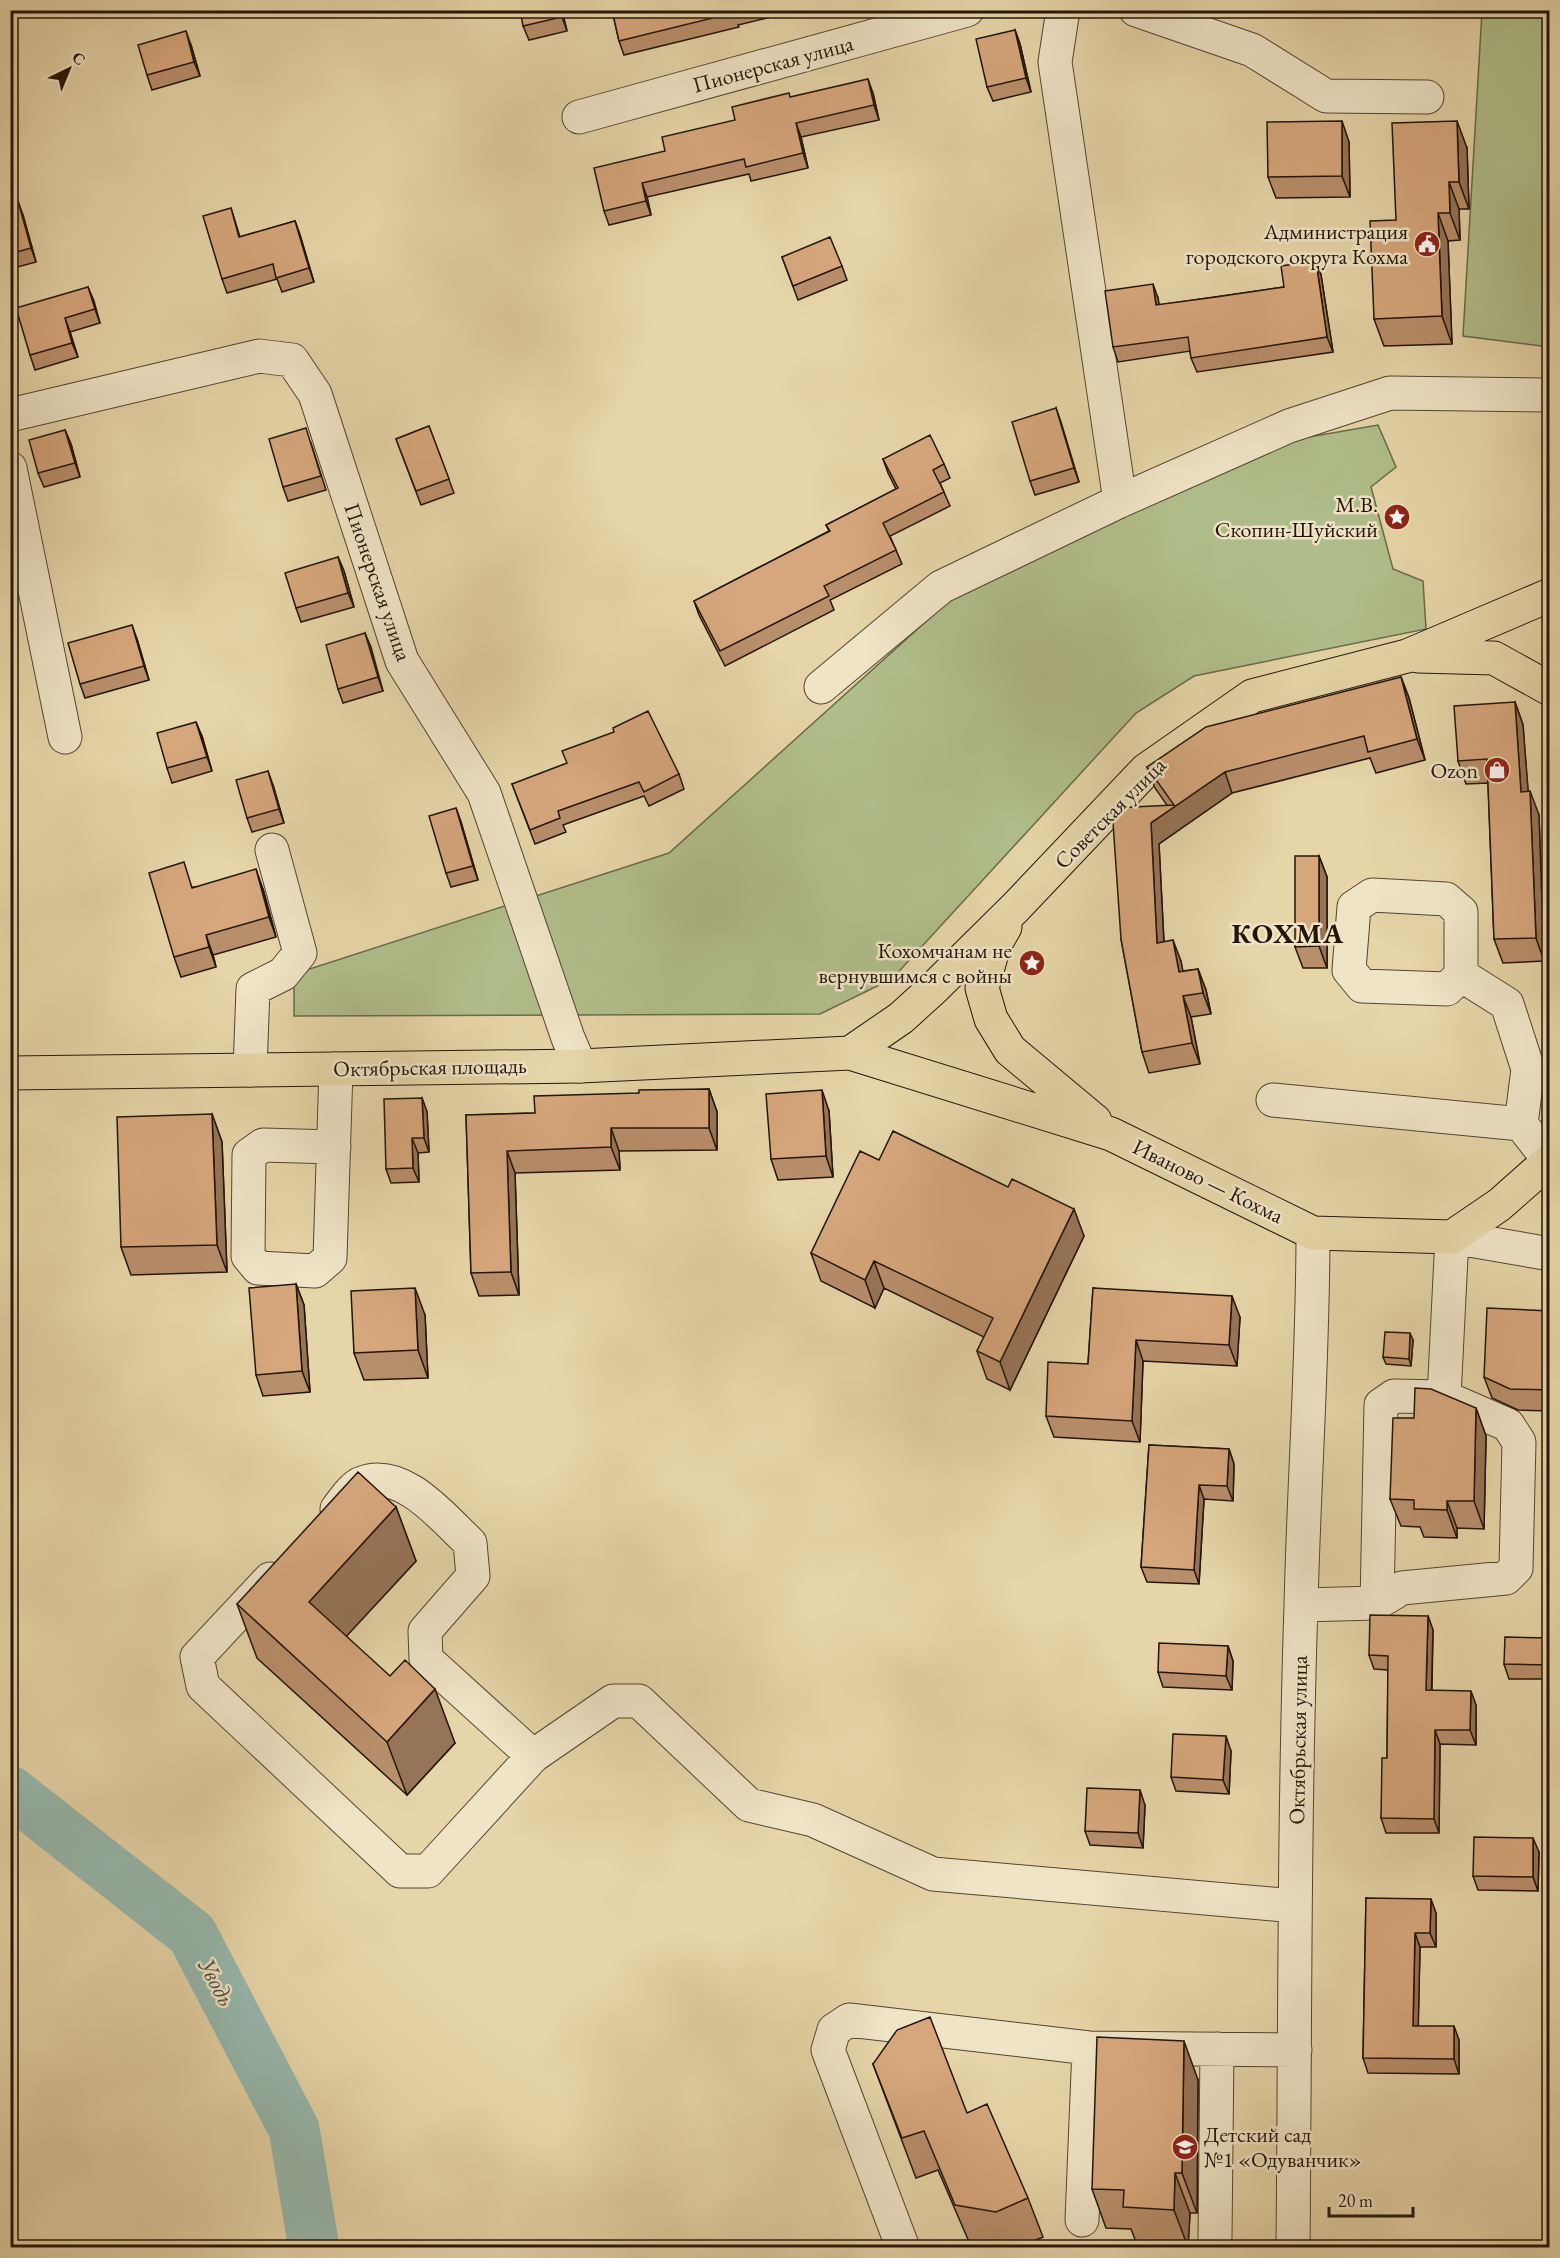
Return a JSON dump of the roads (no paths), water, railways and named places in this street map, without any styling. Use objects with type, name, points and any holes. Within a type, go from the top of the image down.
[{"type":"main road","name":"Советская улица","points":[[850,1053],[901,1018],[1016,907],[1146,770],[1252,696],[1407,656],[1550,595]]},
{"type":"main road","points":[[1407,656],[1494,658],[1550,689]]},
{"type":"main road","points":[[1016,907],[994,946],[982,988],[992,1019],[1010,1050],[1111,1134]]},
{"type":"main road","name":"Октябрьская площадь","points":[[16,1073],[580,1066],[850,1053]]},
{"type":"main road","name":"Иваново — Кохма","points":[[850,1053],[1111,1134],[1313,1233],[1452,1237]]},
{"type":"main road","points":[[1452,1237],[1498,1204],[1549,1160]]},
{"type":"street","name":"Пионерская улица","points":[[579,117],[967,10]]},
{"type":"street","points":[[1063,10],[1055,62],[1120,501]]},
{"type":"street","points":[[1136,10],[1252,50],[1326,96],[1427,98]]},
{"type":"street","name":"Пионерская улица","points":[[10,415],[259,356],[292,360],[315,394],[402,661],[484,793],[568,1038],[580,1066]]},
{"type":"street","points":[[821,687],[941,587],[1120,501],[1289,426],[1390,393],[1550,395]]},
{"type":"street","points":[[10,468],[65,737]]},
{"type":"street","points":[[250,1070],[253,989],[283,974],[300,953],[272,850]]},
{"type":"street","points":[[1461,975],[1507,1004],[1528,1069],[1521,1124],[1549,1160],[1550,1168]]},
{"type":"street","points":[[334,1147],[336,1068]]},
{"type":"street","points":[[1273,1100],[1521,1124]]},
{"type":"street","name":"Октябрьская улица","points":[[1293,2247],[1295,1906],[1301,1605],[1313,1323],[1313,1233]]},
{"type":"street","points":[[1444,1397],[1452,1237],[1550,1254]]},
{"type":"street","points":[[1301,1605],[1377,1603],[1402,1588],[1506,1578],[1516,1568],[1519,1442],[1508,1425],[1444,1397],[1394,1396],[1382,1405],[1377,1603]]},
{"type":"street","points":[[320,1526],[361,1483],[386,1479],[412,1490],[470,1543],[473,1576],[425,1631],[426,1659],[533,1756]]},
{"type":"street","points":[[287,1561],[197,1657],[203,1686],[400,1871],[428,1871],[533,1756],[613,1701],[639,1701],[749,1805],[813,1820],[933,1874],[1295,1906]]},
{"type":"street","points":[[903,2247],[828,2050],[834,2030],[849,2020],[1089,2048],[1295,2050]]},
{"type":"street","points":[[1082,2220],[1089,2048]]},
{"type":"street","points":[[1215,2238],[1217,2049]]},
{"type":"waterway","name":"Уводь","points":[[10,1791],[192,1934],[294,2129],[314,2248]]},
{"type":"place","name":"Администрация городского округа Кохма","points":[[1427,244]]},
{"type":"place","name":"М.В. Скопин-Шуйский","points":[[1397,517]]},
{"type":"place","name":"Ozon","points":[[1497,770]]},
{"type":"place","name":"Кохомчанам не вернувшимся с войны","points":[[1032,963]]},
{"type":"place","name":"Детский сад №1 «Одуванчик»","points":[[1185,2147]]},
{"type":"district","name":"КОХМА","points":[[1288,933]]}]
